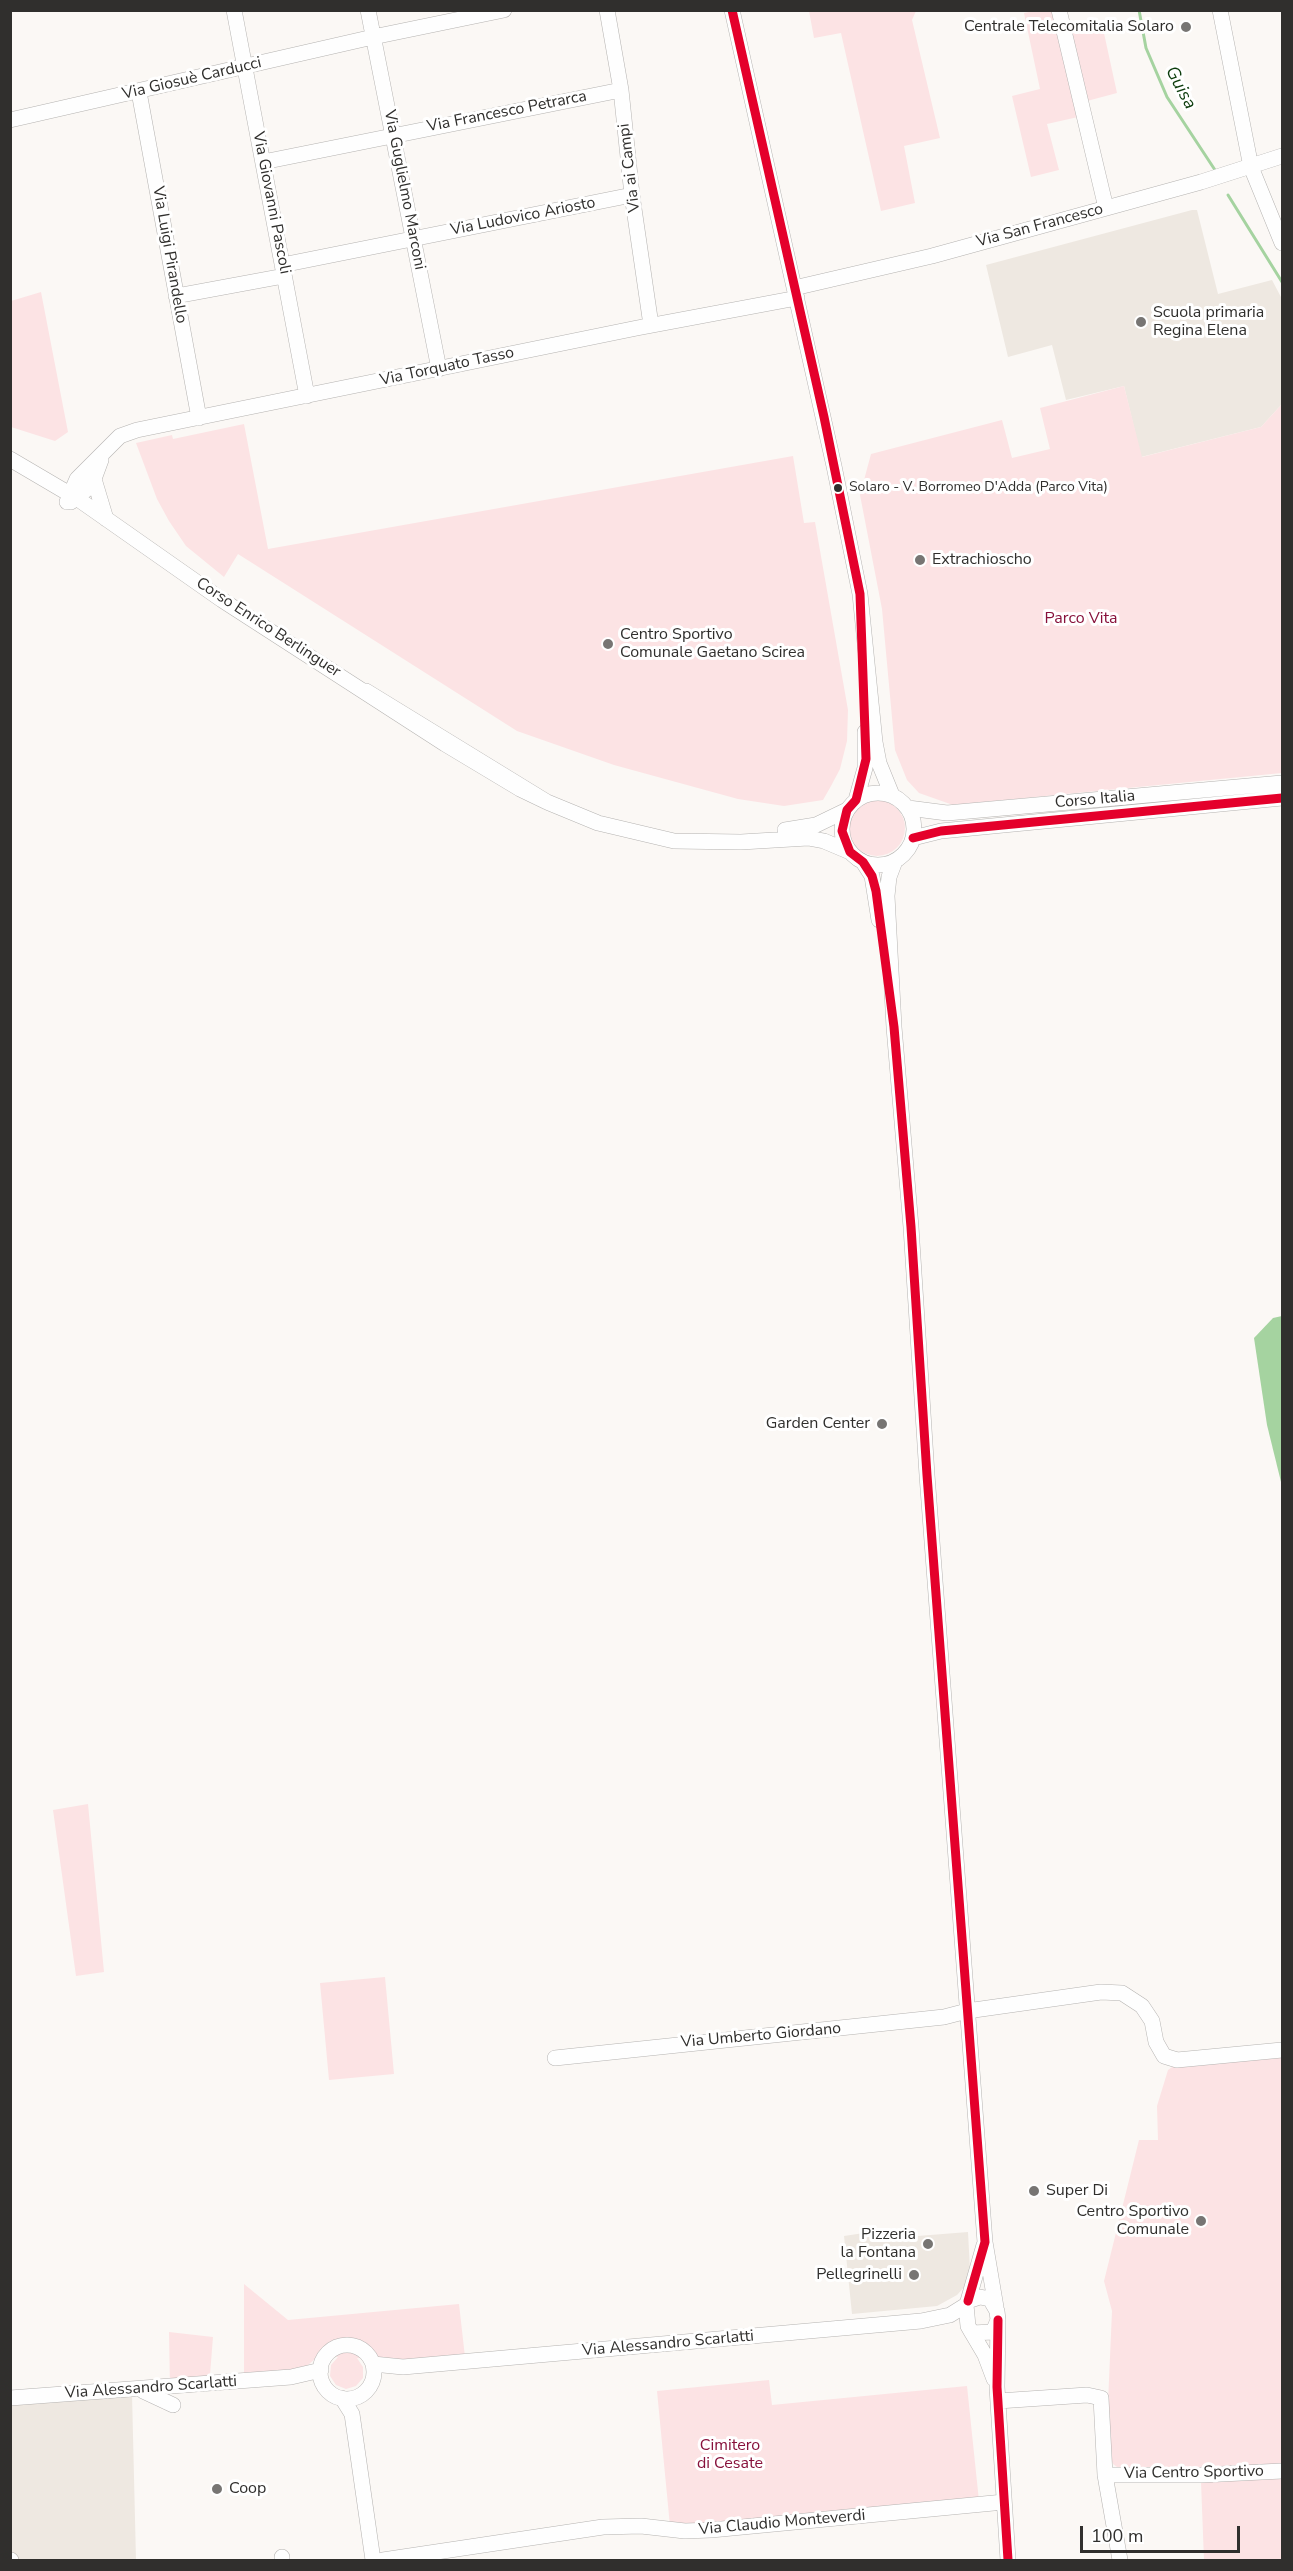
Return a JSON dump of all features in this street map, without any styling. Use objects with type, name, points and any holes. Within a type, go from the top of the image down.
[{"type":"street","name":"Via Giovanni Pascoli","points":[[234,10],[307,396]]},
{"type":"street","name":"Via Guglielmo Marconi","points":[[368,10],[439,369]]},
{"type":"street","name":"Via Giosuè Carducci","points":[[10,120],[373,37],[504,10]]},
{"type":"street","name":"Via ai Campi","points":[[607,10],[621,90],[651,325]]},
{"type":"street","points":[[732,10],[796,293],[860,594],[879,762],[892,795],[908,808],[913,819],[913,838],[903,855],[894,861],[877,865],[863,862]]},
{"type":"street","points":[[1059,10],[1106,208]]},
{"type":"street","points":[[1220,10],[1251,167],[1282,243]]},
{"type":"street","name":"Via Francesco Petrarca","points":[[263,162],[621,90]]},
{"type":"street","name":"Via Luigi Pirandello","points":[[139,92],[199,418]]},
{"type":"street","name":"Via San Francesco","points":[[796,293],[1106,208],[1282,156]]},
{"type":"street","name":"Via Ludovico Ariosto","points":[[176,296],[413,239],[633,195]]},
{"type":"street","name":"Via Torquato Tasso","points":[[71,499],[77,479],[104,451],[126,433],[796,293]]},
{"type":"street","points":[[71,499],[94,479],[104,451]]},
{"type":"street","name":"Corso Enrico Berlinguer","points":[[10,459],[50,483],[126,543],[170,565]]},
{"type":"street","name":"Corso Enrico Berlinguer","points":[[10,467],[106,519],[170,565],[476,763],[547,802],[598,824],[648,836],[699,843],[808,838],[824,841],[850,852]]},
{"type":"street","points":[[50,483],[77,479]]},
{"type":"street","points":[[94,479],[106,519]]},
{"type":"street","points":[[860,594],[866,759],[842,831],[850,852],[863,862],[872,876],[876,891],[894,1027]]},
{"type":"street","name":"Corso Italia","points":[[908,808],[945,813],[1282,783]]},
{"type":"street","points":[[851,805],[872,793],[892,795]]},
{"type":"street","name":"Corso Italia","points":[[913,838],[940,831],[1282,798]]},
{"type":"street","name":"Corso Enrico Berlinguer","points":[[648,836],[705,837],[802,829],[828,821],[851,805]]},
{"type":"street","points":[[894,861],[887,896],[894,1027],[911,1227],[927,1474],[985,2242],[997,2314],[998,2394],[1008,2560]]},
{"type":"street","name":"Via Umberto Giordano","points":[[555,2058],[944,2017],[967,2011],[1101,1992],[1122,1993],[1142,2006],[1152,2021],[1156,2042],[1164,2056],[1176,2060],[1282,2050]]},
{"type":"street","points":[[985,2242],[967,2303],[966,2319],[985,2355],[998,2394]]},
{"type":"street","points":[[967,2303],[980,2297],[990,2299],[997,2314],[993,2332],[971,2332]]},
{"type":"street","name":"Via Alessandro Scarlatti","points":[[373,2371],[932,2320],[950,2315],[967,2303]]},
{"type":"street","name":"Via Alessandro Scarlatti","points":[[932,2320],[971,2332]]},
{"type":"street","points":[[341,2346],[360,2349],[373,2371],[365,2392],[358,2397],[334,2396],[322,2377],[330,2352],[341,2346]]},
{"type":"street","name":"Via Alessandro Scarlatti","points":[[10,2398],[291,2377],[322,2377]]},
{"type":"street","points":[[140,2389],[172,2404]]},
{"type":"street","points":[[998,2394],[1087,2395],[1101,2398],[1105,2475],[1120,2560]]},
{"type":"street","points":[[358,2397],[352,2414],[355,2465],[373,2560]]},
{"type":"street","points":[[342,2398],[352,2414]]},
{"type":"street","name":"Via Centro Sportivo","points":[[1105,2475],[1201,2475],[1282,2471]]},
{"type":"street","name":"Via Claudio Monteverdi","points":[[382,2560],[603,2527],[641,2526],[685,2531],[711,2530],[1004,2502]]},
{"type":"shaded area","name":"Scuola primaria Regina Elena","points":[[1197,210],[1218,294],[1272,280],[1282,299],[1282,404],[1261,427],[1141,457],[1124,386],[1066,400],[1052,345],[1008,357],[986,265]]},
{"type":"shaded area","points":[[1282,1316],[1282,1486],[1267,1425],[1254,1338],[1273,1318]]},
{"type":"shaded area","points":[[877,2231],[880,2239],[968,2232],[970,2270],[967,2284],[957,2295],[937,2306],[852,2314],[844,2236]]},
{"type":"shaded area","points":[[132,2394],[136,2560],[11,2560],[11,2405]]},
{"type":"green space","points":[[809,11],[916,11],[912,20],[940,138],[904,146],[915,203],[881,211],[841,33],[814,38]]},
{"type":"green space","points":[[1053,11],[1078,117],[1047,124],[1059,170],[1031,177],[1012,96],[1040,89],[1024,13]]},
{"type":"green space","points":[[1102,24],[1117,93],[1087,101],[1070,30]]},
{"type":"green space","points":[[41,292],[68,432],[55,441],[11,427],[11,301]]},
{"type":"green space","name":"Parco Vita","points":[[1124,386],[1142,457],[1261,427],[1282,404],[1282,773],[953,805],[919,793],[907,780],[895,750],[882,609],[860,495],[871,454],[1002,420],[1012,458],[1050,449],[1040,408]]},
{"type":"green space","name":"Centro Sportivo Comunale Gaetano Scirea","points":[[244,424],[268,549],[793,456],[804,523],[815,522],[848,710],[847,741],[840,769],[823,800],[784,806],[738,799],[614,765],[517,731],[238,554],[224,577],[186,546],[169,521],[157,499],[136,443],[172,435],[173,439]]},
{"type":"green space","points":[[877,800],[888,802],[897,808],[903,817],[905,828],[903,839],[897,848],[888,854],[877,856],[866,854],[857,848],[851,839],[849,828],[851,817],[857,808],[866,802]]},
{"type":"green space","points":[[88,1804],[104,1972],[76,1976],[53,1810]]},
{"type":"green space","points":[[385,1977],[394,2074],[329,2080],[320,1983]]},
{"type":"green space","name":"Centro Sportivo Comunale","points":[[1282,2055],[1282,2465],[1121,2470],[1113,2464],[1110,2457],[1108,2403],[1112,2311],[1104,2281],[1139,2140],[1158,2140],[1157,2106],[1168,2070],[1175,2065]]},
{"type":"green space","points":[[244,2284],[288,2320],[459,2304],[466,2366],[357,2358],[363,2367],[363,2378],[356,2386],[346,2389],[336,2385],[330,2376],[331,2365],[338,2357],[320,2355],[303,2369],[244,2376]]},
{"type":"green space","points":[[169,2332],[213,2337],[209,2387],[170,2388]]},
{"type":"green space","name":"Cimitero di Cesate","points":[[769,2380],[772,2405],[967,2386],[979,2501],[670,2526],[657,2391]]},
{"type":"green space","points":[[1282,2478],[1281,2560],[1204,2560],[1201,2482]]},
{"type":"waterway","name":"Guisa","points":[[1139,10],[1146,48],[1167,97],[1215,170]]},
{"type":"waterway","name":"Guisa","points":[[1228,195],[1282,282]]},
{"type":"transit line","points":[[732,10],[824,417],[860,594],[866,759],[856,800],[847,810],[842,831],[850,852],[863,862],[872,876],[876,891],[894,1027],[911,1227],[927,1475],[985,2242],[968,2301]]},
{"type":"transit line","points":[[913,838],[941,831],[1282,798]]},
{"type":"transit line","points":[[998,2320],[997,2387],[1008,2560]]},
{"type":"place","name":"Centrale Telecomitalia Solaro","points":[[1186,27]]},
{"type":"place","name":"Scuola primaria Regina Elena","points":[[1141,322]]},
{"type":"place","name":"Solaro - V. Borromeo D'Adda (Parco Vita)","points":[[838,488]]},
{"type":"place","name":"Extrachioscho","points":[[920,560]]},
{"type":"place","name":"Centro Sportivo Comunale Gaetano Scirea","points":[[608,644]]},
{"type":"place","name":"Garden Center","points":[[882,1424]]},
{"type":"place","name":"Super Di","points":[[1034,2191]]},
{"type":"place","name":"Centro Sportivo Comunale","points":[[1201,2221]]},
{"type":"place","name":"Pizzeria la Fontana","points":[[928,2244]]},
{"type":"place","name":"Pellegrinelli","points":[[914,2275]]},
{"type":"place","name":"Coop","points":[[217,2489]]}]
